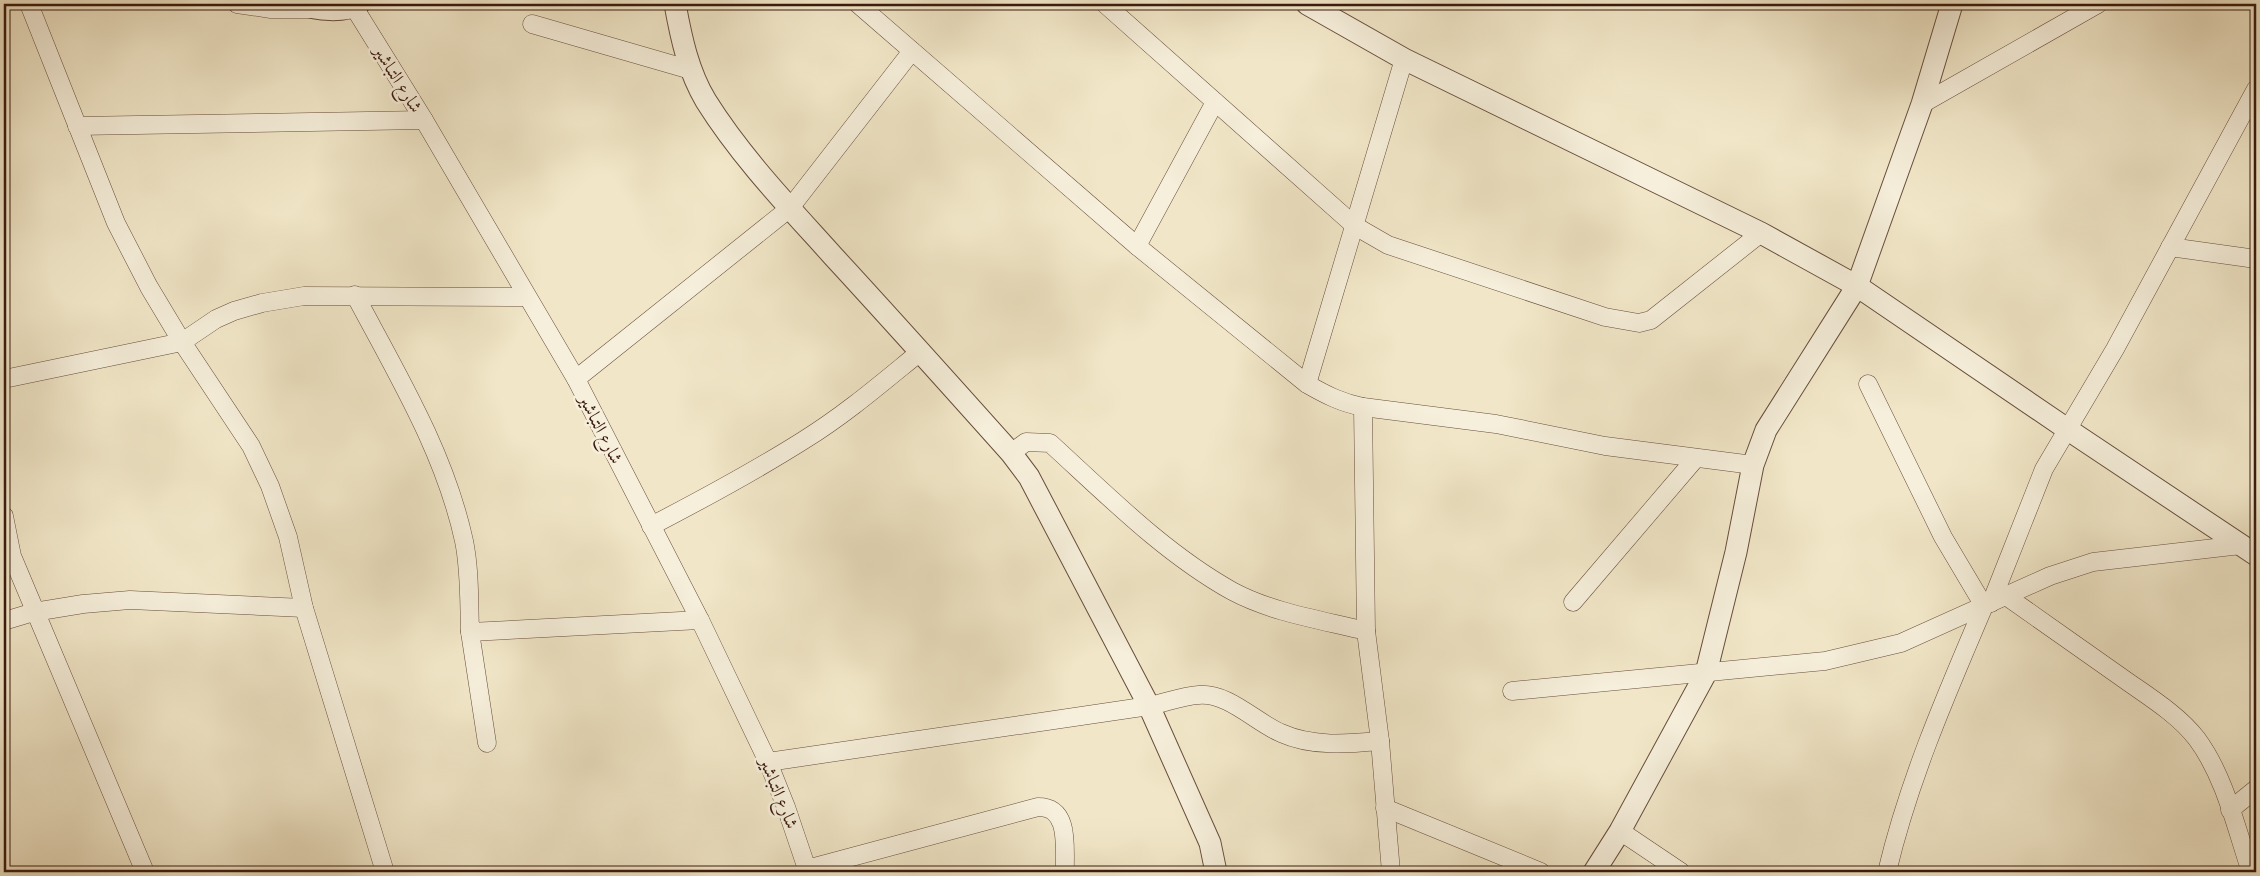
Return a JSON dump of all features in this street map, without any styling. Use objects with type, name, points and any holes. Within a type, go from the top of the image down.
[{"type":"street","points":[[29,4],[116,223],[149,287],[182,342],[251,446],[270,486],[288,537],[304,608],[385,872]]},
{"type":"street","points":[[238,4],[272,9],[355,5]]},
{"type":"street","points":[[675,4],[681,37],[691,70],[706,100],[730,135],[790,208],[1011,453],[1041,496],[1149,706],[1207,834],[1216,872]]},
{"type":"street","points":[[858,4],[1138,246],[1307,384],[1343,403],[1496,424],[1605,446],[1753,465]]},
{"type":"street","points":[[1105,4],[1355,226],[1388,245],[1605,317],[1640,323],[1651,320],[1761,233]]},
{"type":"street","points":[[1307,4],[1404,59],[1761,233],[1857,286],[2066,430],[2249,550]]},
{"type":"street","points":[[1594,872],[1620,831],[1706,673],[1736,552],[1753,465],[1766,430],[1857,286],[1922,104],[1952,4]]},
{"type":"street","points":[[1922,104],[2098,4]]},
{"type":"street","name":"شارع التباشير","points":[[355,5],[576,380],[700,620],[768,762],[786,807],[807,871]]},
{"type":"street","points":[[532,24],[691,70]]},
{"type":"street","points":[[576,380],[790,208],[912,50]]},
{"type":"street","points":[[1307,384],[1404,59]]},
{"type":"street","points":[[1887,872],[1908,793],[1924,749],[1994,602],[2044,469],[2115,349],[2256,88]]},
{"type":"street","points":[[1138,246],[1215,102]]},
{"type":"street","points":[[77,126],[424,120]]},
{"type":"street","points":[[2170,247],[2256,259]]},
{"type":"street","points":[[355,295],[408,394],[447,482],[465,543],[470,632],[487,743]]},
{"type":"street","points":[[4,379],[182,342],[216,319],[262,303],[304,296],[527,297]]},
{"type":"street","points":[[650,526],[725,487],[805,440],[842,414],[920,352]]},
{"type":"street","points":[[1868,384],[1943,537],[1994,602],[2144,693],[2178,720],[2196,738],[2212,765],[2230,810],[2251,872]]},
{"type":"street","points":[[1363,407],[1366,631],[1380,741],[1391,872]]},
{"type":"street","points":[[1011,453],[1026,442],[1050,443],[1163,543],[1234,591],[1276,608],[1366,631]]},
{"type":"street","points":[[1573,602],[1696,458]]},
{"type":"street","points":[[4,516],[12,556],[34,612],[145,872]]},
{"type":"street","points":[[1512,691],[1825,661],[1864,654],[1901,643],[2050,576],[2093,562],[2249,550]]},
{"type":"street","points":[[4,620],[34,612],[83,604],[130,600],[304,608]]},
{"type":"street","points":[[470,632],[700,620]]},
{"type":"street","points":[[768,762],[1149,706],[1199,695],[1218,698],[1281,734],[1307,742],[1338,744],[1380,741]]},
{"type":"street","points":[[2230,810],[2256,789]]},
{"type":"street","points":[[807,871],[1038,807],[1050,807],[1061,820],[1066,872]]},
{"type":"street","points":[[1385,808],[1541,872]]},
{"type":"street","points":[[1620,831],[1681,872]]}]
